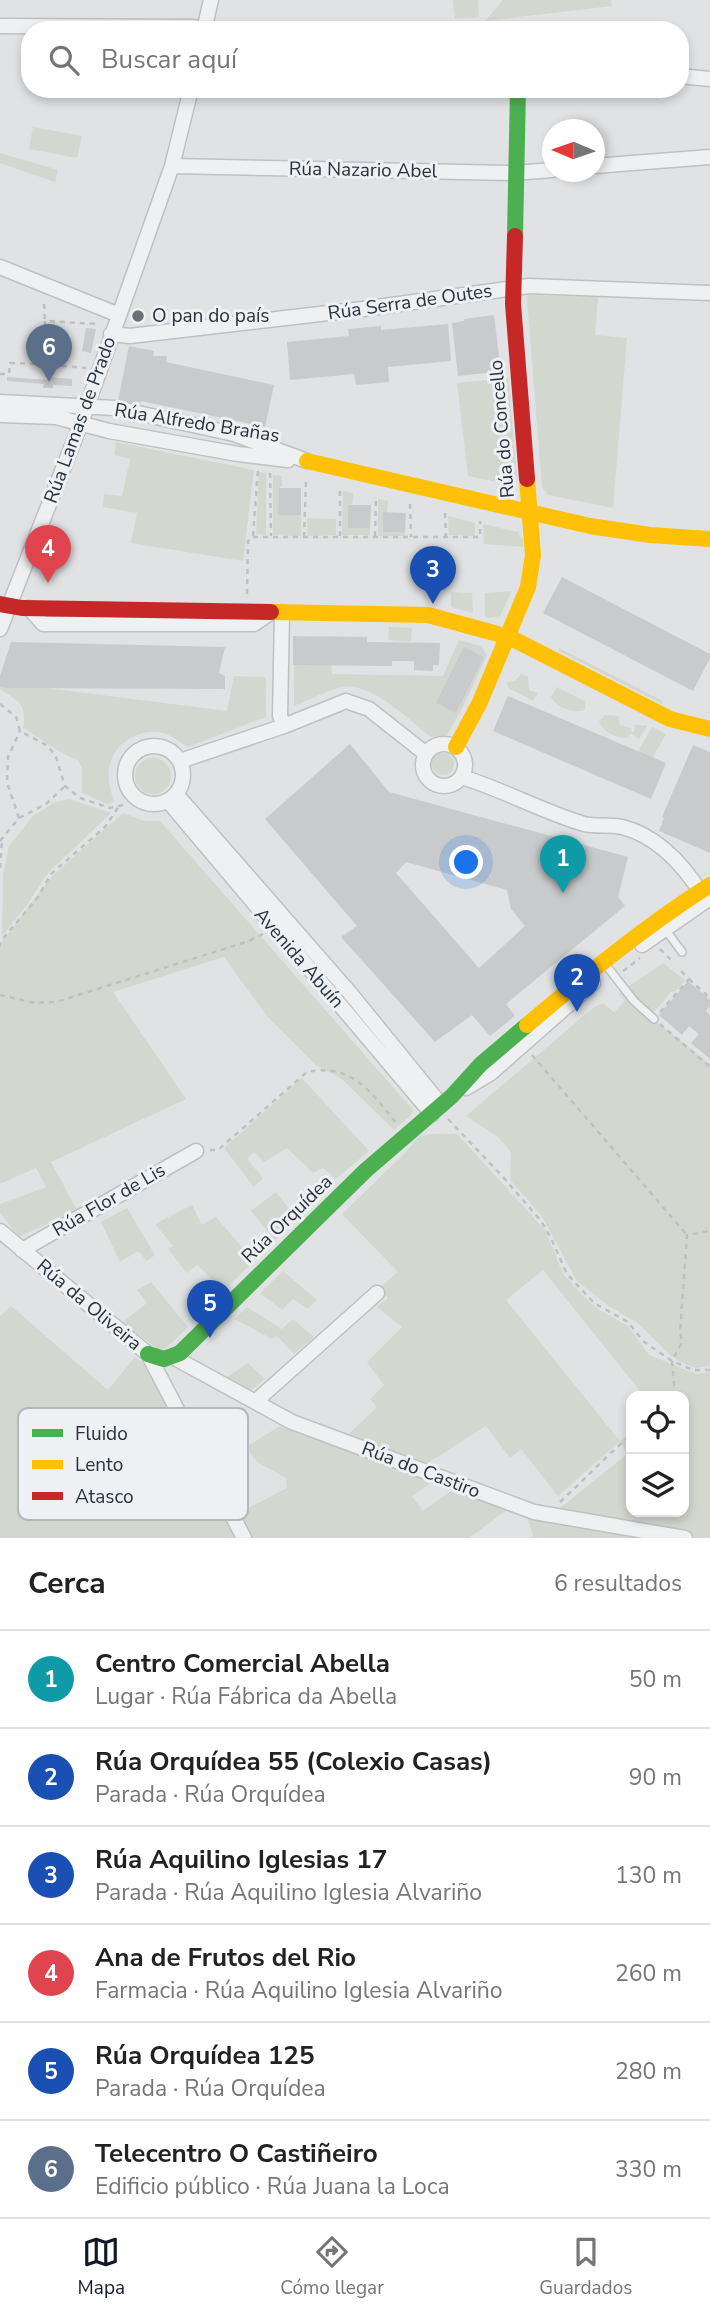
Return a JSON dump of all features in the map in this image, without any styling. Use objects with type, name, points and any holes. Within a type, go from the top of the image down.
[{"type":"street","points":[[206,21],[211,0]]},
{"type":"street","points":[[0,26],[21,26]]},
{"type":"street","points":[[689,77],[710,79]]},
{"type":"street","name":"Rúa Lamas de Prado","points":[[0,629],[4,605],[87,407],[172,166],[189,98]]},
{"type":"street","name":"Rúa do Concello","points":[[456,747],[477,709],[522,609],[530,583],[534,541],[513,288],[517,98]]},
{"type":"street","points":[[605,165],[710,157]]},
{"type":"street","name":"Rúa Nazario Abel","points":[[172,166],[514,173],[542,171]]},
{"type":"street","points":[[0,267],[119,315]]},
{"type":"street","name":"Rúa Serra de Outes","points":[[111,334],[131,336],[349,311],[513,288],[710,293]]},
{"type":"street","name":"Rúa Alfredo Brañas","points":[[0,402],[115,408],[234,434],[307,461],[530,514],[626,533],[710,539]]},
{"type":"street","name":"Rúa Alfredo Brañas","points":[[0,415],[57,417],[109,431],[238,454],[307,461]]},
{"type":"street","points":[[4,605],[29,608],[428,615],[509,637],[670,719],[710,729]]},
{"type":"street","points":[[276,613],[279,716],[284,726]]},
{"type":"street","points":[[180,761],[284,726],[346,701],[369,709],[426,754]]},
{"type":"street","points":[[445,744],[456,747],[463,755],[466,766],[462,777],[454,784],[444,787],[433,783],[426,775],[423,765],[426,754],[445,744]]},
{"type":"street","points":[[155,746],[170,750],[180,761],[184,773],[182,784],[172,798],[153,805],[138,800],[128,789],[125,774],[129,760],[140,749],[155,746]]},
{"type":"street","points":[[462,777],[586,824],[622,827],[646,837],[667,852],[706,894]]},
{"type":"street","name":"Avenida Abuín","points":[[172,798],[441,1106]]},
{"type":"street","name":"Rúa Orquídea","points":[[173,1357],[406,1134],[441,1106],[491,1073],[609,969],[665,929],[706,894]]},
{"type":"street","name":"Rúa Orquídea","points":[[441,1106],[481,1065],[592,970],[706,894]]},
{"type":"street","name":"Rúa Flor de Lis","points":[[22,1250],[196,1151]]},
{"type":"street","name":"Rúa da Oliveira","points":[[0,1231],[148,1354],[176,1408]]},
{"type":"street","points":[[256,1401],[377,1293]]},
{"type":"street","points":[[148,1354],[157,1358],[173,1357]]},
{"type":"street","name":"Rúa do Castiro","points":[[173,1357],[292,1422],[547,1515],[685,1538]]},
{"type":"street","name":"Rúa da Oliveira","points":[[235,1520],[244,1538]]},
{"type":"lane","points":[[665,929],[682,952]]},
{"type":"lane","points":[[609,969],[634,1001],[654,1019]]},
{"type":"path","points":[[42,364],[44,304]]},
{"type":"path","points":[[45,321],[99,324]]},
{"type":"path","points":[[0,374],[9,374],[10,363],[86,368]]},
{"type":"path","points":[[247,601],[248,541],[253,536],[258,470]]},
{"type":"path","points":[[270,473],[271,536]]},
{"type":"path","points":[[304,537],[306,481]]},
{"type":"path","points":[[340,489],[340,536]]},
{"type":"path","points":[[375,536],[376,497]]},
{"type":"path","points":[[410,504],[411,537]]},
{"type":"path","points":[[446,513],[446,537]]},
{"type":"path","points":[[253,536],[480,537],[480,521]]},
{"type":"path","points":[[0,704],[16,717],[20,732],[8,757],[7,782],[19,818]]},
{"type":"path","points":[[0,947],[0,941],[38,897],[51,874],[105,827],[121,806],[110,808],[80,798],[65,786],[56,757],[48,746],[20,732]]},
{"type":"path","points":[[0,869],[1,841],[19,818],[46,804],[65,786]]},
{"type":"path","points":[[0,995],[35,1003],[57,1002],[249,941],[263,934]]},
{"type":"path","points":[[651,938],[674,963]]},
{"type":"path","points":[[678,968],[710,998]]},
{"type":"path","points":[[689,979],[654,1019],[710,1067]]},
{"type":"path","points":[[524,1045],[687,1235],[680,1332],[682,1342],[672,1361],[675,1391]]},
{"type":"path","points":[[196,1151],[218,1150],[307,1072],[323,1069],[345,1073],[370,1091],[406,1134]]},
{"type":"path","points":[[441,1106],[541,1221],[567,1274],[594,1303],[628,1322],[643,1341],[672,1361],[693,1370],[710,1370]]},
{"type":"path","points":[[687,1235],[710,1231]]},
{"type":"path","points":[[547,1515],[626,1440]]},
{"type":"shaded area","points":[[453,0],[478,0],[479,17],[455,18]]},
{"type":"shaded area","points":[[503,0],[611,0],[612,6],[485,21]]},
{"type":"shaded area","points":[[33,127],[82,136],[77,158],[29,149]]},
{"type":"shaded area","points":[[0,153],[58,170],[55,182],[0,163]]},
{"type":"shaded area","points":[[528,295],[598,297],[595,335],[627,338],[613,508],[548,495],[542,487]]},
{"type":"shaded area","points":[[508,378],[517,477],[507,484],[468,476],[457,383]]},
{"type":"shaded area","points":[[116,442],[254,470],[243,561],[131,543],[137,513],[103,507],[104,494],[122,496],[130,459],[114,455]]},
{"type":"shaded area","points":[[259,472],[266,473],[266,535],[256,534]]},
{"type":"shaded area","points":[[273,475],[282,476],[278,514],[301,515],[301,536],[273,535]]},
{"type":"shaded area","points":[[343,491],[354,493],[352,505],[348,505],[348,528],[370,528],[370,535],[342,535]]},
{"type":"shaded area","points":[[378,499],[388,501],[387,513],[383,513],[383,531],[405,532],[405,536],[378,536]]},
{"type":"shaded area","points":[[448,516],[475,523],[475,536],[449,535]]},
{"type":"shaded area","points":[[307,518],[336,519],[336,535],[308,536]]},
{"type":"shaded area","points":[[483,524],[518,532],[523,547],[484,544]]},
{"type":"shaded area","points":[[512,591],[500,616],[485,617],[485,593]]},
{"type":"shaded area","points":[[451,592],[472,593],[473,613],[451,607]]},
{"type":"shaded area","points":[[389,627],[412,628],[411,642],[388,640]]},
{"type":"shaded area","points":[[459,640],[481,646],[487,655],[447,735],[431,737],[389,703],[365,690],[353,687],[341,687],[294,706],[294,662],[331,663],[332,674],[443,676]]},
{"type":"shaded area","points":[[559,648],[663,701],[662,704],[559,651]]},
{"type":"shaded area","points":[[521,674],[528,677],[529,690],[538,693],[533,701],[509,688],[506,683],[515,681]]},
{"type":"shaded area","points":[[234,676],[266,677],[266,717],[188,747],[163,733],[145,733],[128,739],[111,760],[109,777],[114,802],[107,804],[82,793],[82,769],[78,760],[23,728],[23,708],[17,700],[0,689],[0,682],[227,711]]},
{"type":"shaded area","points":[[557,687],[585,701],[585,710],[575,711],[557,705],[551,697]]},
{"type":"shaded area","points":[[605,715],[618,716],[620,725],[631,728],[632,733],[635,730],[634,724],[647,726],[639,739],[631,734],[627,738],[619,737],[610,734],[601,725],[599,721]]},
{"type":"shaded area","points":[[652,727],[666,734],[650,762],[636,755]]},
{"type":"shaded area","points":[[439,753],[447,753],[454,760],[454,768],[447,775],[439,775],[432,768],[432,760]]},
{"type":"shaded area","points":[[153,758],[166,763],[171,776],[166,789],[153,794],[140,789],[135,776],[140,763]]},
{"type":"shaded area","points":[[69,799],[111,813],[46,875],[27,905],[2,936],[3,875],[9,846],[33,816],[55,802]]},
{"type":"shaded area","points":[[123,813],[144,821],[160,821],[413,1110],[394,1130],[342,1079],[316,1065],[267,1016],[224,957],[113,992],[186,1099],[51,1162],[77,1210],[19,1237],[0,1213],[0,1204],[46,1187],[36,1168],[0,1184],[0,944],[52,876]]},
{"type":"shaded area","points":[[663,963],[685,980],[652,1014],[628,987]]},
{"type":"shaded area","points":[[623,990],[630,1001],[710,1064],[710,1366],[695,1368],[680,1362],[640,1325],[609,1306],[577,1281],[541,1215],[510,1180],[511,1152],[498,1137],[466,1116],[593,1008],[603,1003],[614,1012],[625,1001],[618,993]]},
{"type":"shaded area","points":[[302,1078],[369,1151],[336,1179],[323,1168],[313,1173],[287,1148],[264,1162],[254,1152],[247,1159],[263,1178],[254,1187],[224,1148]]},
{"type":"shaded area","points":[[457,1134],[546,1231],[563,1274],[583,1296],[598,1309],[628,1326],[649,1355],[697,1374],[710,1372],[710,1538],[695,1538],[554,1513],[626,1455],[626,1517],[689,1517],[689,1391],[640,1391],[543,1270],[506,1300],[620,1441],[558,1496],[521,1449],[510,1458],[486,1426],[423,1466],[349,1434],[377,1407],[370,1399],[384,1385],[367,1362],[402,1327],[377,1307],[388,1298],[378,1289],[398,1272],[342,1214],[419,1136]]},
{"type":"shaded area","points":[[276,1192],[297,1219],[275,1240],[251,1211]]},
{"type":"shaded area","points":[[192,1205],[202,1225],[216,1217],[254,1261],[224,1290],[197,1265],[187,1273],[168,1249],[173,1246],[155,1224]]},
{"type":"shaded area","points":[[127,1208],[155,1255],[147,1261],[138,1251],[120,1262],[101,1222]]},
{"type":"shaded area","points":[[283,1271],[317,1300],[308,1309],[293,1299],[282,1310],[260,1293]]},
{"type":"shaded area","points":[[151,1282],[188,1327],[164,1350],[156,1348],[123,1322],[147,1303],[137,1290]]},
{"type":"shaded area","points":[[11,1306],[108,1390],[135,1357],[144,1364],[167,1408],[18,1408],[18,1520],[226,1520],[236,1538],[0,1538],[0,1316]]},
{"type":"shaded area","points":[[247,1307],[282,1329],[293,1319],[314,1337],[294,1354],[277,1336],[272,1339],[234,1319]]},
{"type":"shaded area","points":[[248,1363],[265,1379],[250,1391],[226,1378]]},
{"type":"shaded area","points":[[280,1426],[304,1436],[354,1449],[434,1481],[412,1496],[423,1511],[455,1488],[508,1509],[469,1538],[250,1538],[240,1520],[248,1520],[248,1508],[287,1488],[286,1478],[257,1462],[248,1446]]},
{"type":"shaded area","points":[[626,1436],[626,1452],[620,1441]]},
{"type":"shaded area","points":[[527,1517],[663,1538],[531,1538],[533,1535]]},
{"type":"building","points":[[494,315],[499,357],[495,358],[496,372],[458,376],[452,323]]},
{"type":"building","points":[[448,324],[451,361],[388,367],[389,382],[356,385],[354,374],[290,380],[287,342],[349,336],[348,329],[381,326],[381,330]]},
{"type":"building","points":[[86,328],[96,329],[91,353],[82,351]]},
{"type":"building","points":[[129,346],[154,351],[153,356],[167,356],[166,362],[274,385],[265,427],[141,401],[140,406],[118,401]]},
{"type":"building","points":[[7,377],[72,379],[72,386],[53,385],[53,388],[43,388],[44,384],[7,381]]},
{"type":"building","points":[[279,488],[301,488],[301,515],[278,515]]},
{"type":"building","points":[[348,505],[371,505],[370,528],[348,528]]},
{"type":"building","points":[[383,512],[406,513],[405,532],[383,532]]},
{"type":"building","points":[[562,577],[710,654],[693,691],[543,613]]},
{"type":"building","points":[[293,636],[367,637],[367,642],[440,643],[439,665],[433,665],[433,671],[414,670],[414,661],[392,661],[392,666],[293,665]]},
{"type":"building","points":[[11,642],[225,647],[219,673],[225,676],[225,689],[6,688],[0,686],[0,676]]},
{"type":"building","points":[[464,647],[484,657],[456,713],[436,703]]},
{"type":"building","points":[[508,696],[666,763],[651,799],[493,731]]},
{"type":"building","points":[[350,744],[389,792],[628,857],[618,897],[625,906],[506,1004],[515,1016],[490,1036],[472,1015],[435,1042],[341,937],[357,926],[265,819]],"holes":[[[406,862],[507,890],[511,909],[525,926],[479,968],[396,873]]]},
{"type":"building","points":[[693,745],[710,752],[710,853],[659,831],[664,818],[662,817]]},
{"type":"building","points":[[688,981],[710,1000],[706,1011],[710,1015],[710,1059],[691,1043],[699,1034],[689,1026],[682,1035],[659,1015]]},
{"type":"traffic: fast","points":[[515,236],[518,98]]},
{"type":"traffic: fast","points":[[148,1354],[164,1359],[180,1353],[365,1171],[452,1096],[481,1064],[527,1025]]},
{"type":"traffic: slow","points":[[307,461],[590,526],[650,535],[710,539]]},
{"type":"traffic: slow","points":[[456,747],[480,702],[528,587],[533,555],[527,479]]},
{"type":"traffic: slow","points":[[271,612],[428,615],[509,637],[670,719],[710,729]]},
{"type":"traffic: slow","points":[[527,1025],[639,934],[710,885]]},
{"type":"traffic: jam","points":[[515,236],[513,304],[527,479]]},
{"type":"traffic: jam","points":[[0,604],[22,608],[271,612]]},
{"type":"place","name":"O pan do país","points":[[138,316]]},
{"type":"place","name":"Telecentro O Castiñeiro","points":[[49,382]]},
{"type":"place","name":"Ana de Frutos del Rio","points":[[48,583]]},
{"type":"place","name":"Rúa Aquilino Iglesias 17","points":[[433,604]]},
{"type":"place","name":"Centro Comercial Abella","points":[[563,893]]},
{"type":"place","name":"Rúa Orquídea 55 (Colexio Casas)","points":[[577,1012]]},
{"type":"place","name":"Rúa Orquídea 125","points":[[210,1338]]}]
